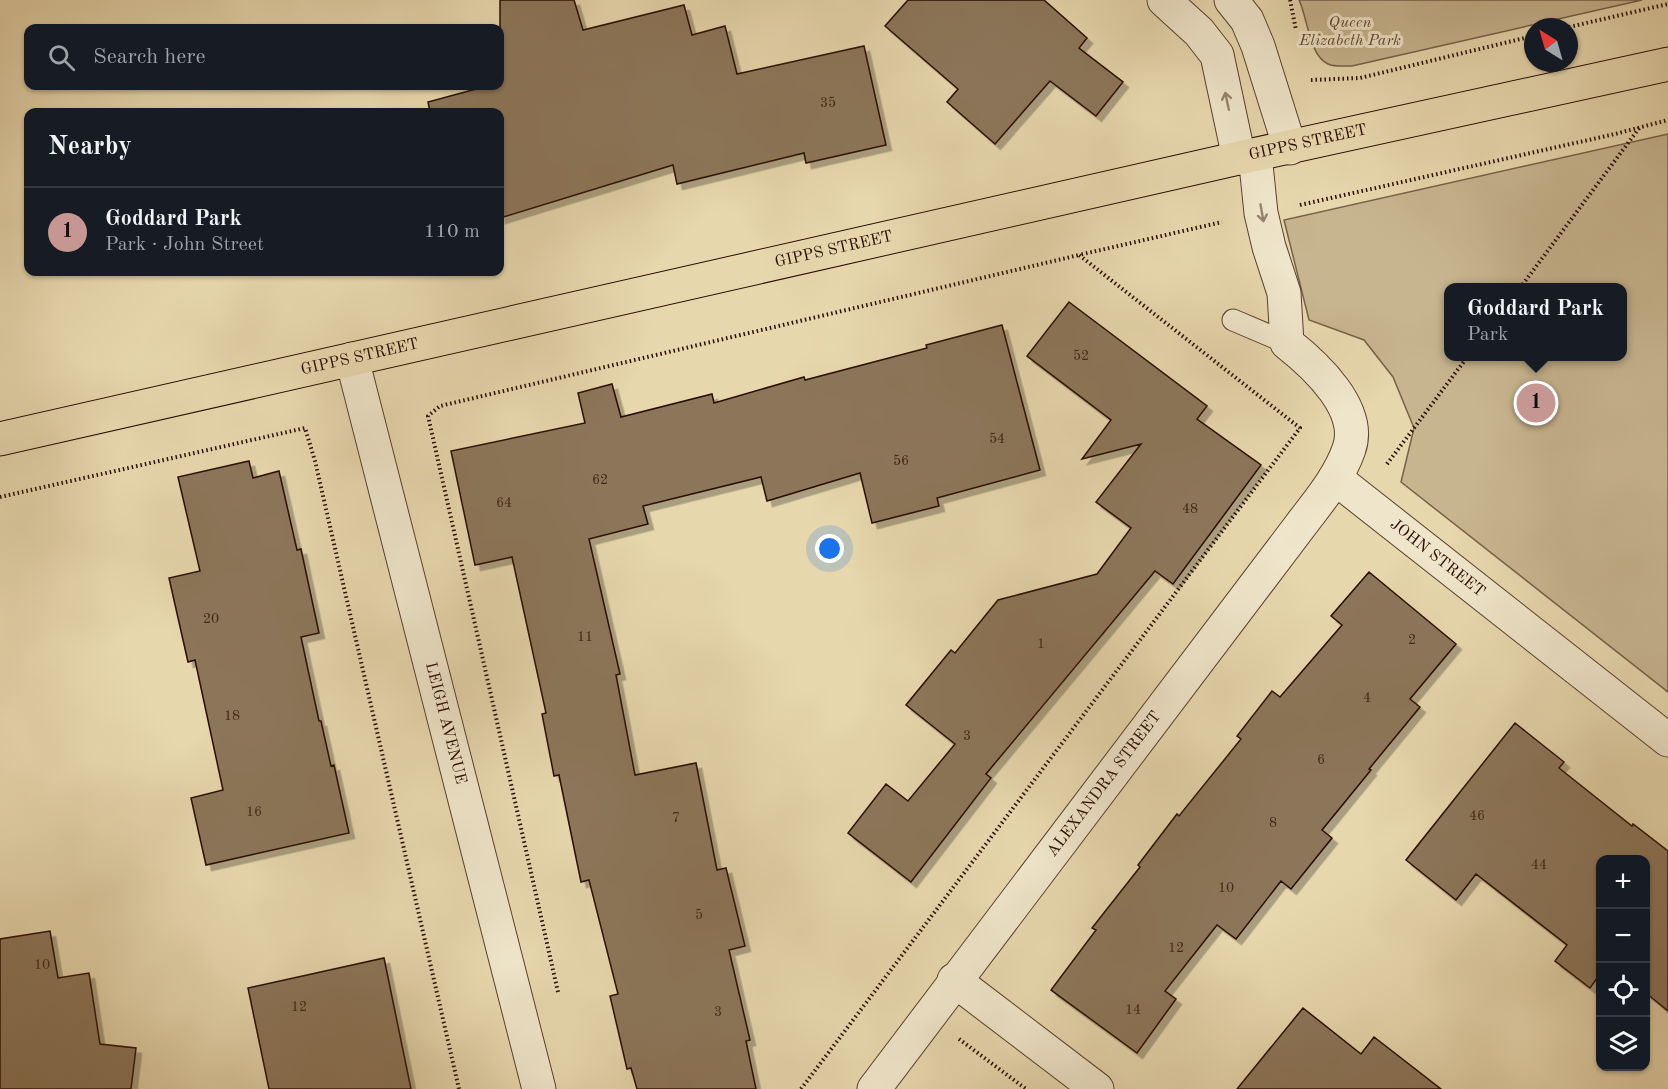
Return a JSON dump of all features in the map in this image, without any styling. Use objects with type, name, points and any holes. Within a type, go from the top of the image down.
[{"type":"main road","name":"GIPPS STREET","points":[[0,439],[1247,156],[1668,64]]},
{"type":"street","points":[[1164,0],[1199,32],[1217,55],[1247,156],[1269,247],[1284,293],[1287,343],[1301,354],[1329,384],[1349,416],[1352,434],[1350,447],[1335,478]]},
{"type":"street","points":[[1231,0],[1247,20],[1258,46],[1290,148]]},
{"type":"street","name":"LEIGH AVENUE","points":[[352,359],[539,1089]]},
{"type":"street","name":"JOHN STREET","points":[[1335,478],[1668,740]]},
{"type":"street","name":"ALEXANDRA STREET","points":[[874,1089],[1335,478]]},
{"type":"street","points":[[954,980],[1097,1089]]},
{"type":"lane","points":[[1233,320],[1287,343]]},
{"type":"path","points":[[1290,0],[1298,36]]},
{"type":"path","points":[[1578,25],[1668,4]]},
{"type":"path","points":[[1305,78],[1314,80],[1360,78],[1524,38]]},
{"type":"path","points":[[1299,205],[1603,137],[1668,120]]},
{"type":"path","points":[[1524,283],[1641,127]]},
{"type":"path","points":[[559,996],[428,416],[440,406],[1226,221]]},
{"type":"path","points":[[801,1089],[1300,428],[1079,255]]},
{"type":"path","points":[[1383,469],[1465,361]]},
{"type":"path","points":[[0,497],[305,428],[315,461],[459,1089]]},
{"type":"path","points":[[951,1046],[958,1037],[1026,1089]]},
{"type":"green space","name":"Queen Elizabeth Park","points":[[1299,0],[1642,0],[1563,18],[1524,18],[1524,27],[1352,66],[1333,66],[1322,59],[1313,45]]},
{"type":"green space","points":[[1668,134],[1668,692],[1401,482],[1414,428],[1393,377],[1364,340],[1309,320],[1284,220]]},
{"type":"building","points":[[500,0],[574,0],[583,30],[684,5],[692,35],[725,26],[737,74],[864,46],[886,145],[806,163],[804,153],[677,184],[673,165],[504,217],[504,108],[429,108],[428,102],[472,90],[504,90],[504,24],[500,24]]},
{"type":"building","points":[[908,0],[1044,0],[1087,38],[1079,48],[1123,82],[1096,116],[1050,81],[995,144],[947,102],[958,89],[885,26]]},
{"type":"building","points":[[1069,302],[1207,406],[1197,419],[1261,465],[1173,584],[1155,571],[986,774],[991,778],[911,882],[848,833],[886,784],[908,801],[955,744],[906,705],[951,650],[955,653],[998,600],[1097,574],[1131,528],[1096,502],[1141,444],[1082,459],[1111,420],[1027,356]]},
{"type":"building","points":[[1002,325],[1040,470],[937,498],[939,506],[872,523],[860,473],[767,501],[761,477],[643,506],[648,524],[589,539],[620,674],[616,675],[635,775],[696,763],[717,870],[726,868],[745,946],[729,950],[750,1040],[746,1041],[756,1089],[637,1089],[631,1068],[627,1069],[610,996],[618,994],[589,880],[581,882],[559,775],[554,776],[542,714],[546,713],[512,557],[475,565],[451,451],[585,423],[578,393],[612,384],[621,417],[712,394],[714,403],[804,377],[805,380],[927,348],[926,345]]},
{"type":"building","points":[[249,461],[253,478],[279,471],[297,550],[301,549],[319,633],[301,637],[319,721],[321,721],[331,766],[334,765],[349,833],[206,865],[191,798],[223,790],[195,660],[188,662],[169,578],[200,571],[178,477]]},
{"type":"building","points":[[1369,572],[1456,644],[1410,699],[1420,707],[1322,830],[1332,838],[1291,889],[1281,881],[1236,939],[1217,925],[1165,991],[1176,999],[1137,1053],[1051,990],[1096,930],[1092,928],[1140,867],[1138,865],[1177,814],[1179,816],[1241,739],[1237,736],[1272,691],[1280,697],[1342,625],[1331,616]]},
{"type":"building","points":[[1515,723],[1564,762],[1559,768],[1632,826],[1633,824],[1668,851],[1668,1011],[1650,996],[1650,855],[1596,855],[1596,980],[1590,988],[1555,961],[1567,945],[1476,874],[1456,900],[1406,860]]},
{"type":"building","points":[[50,931],[58,978],[89,973],[100,1044],[136,1048],[131,1089],[0,1089],[0,939]]},
{"type":"building","points":[[384,958],[411,1089],[269,1089],[248,988]]},
{"type":"building","points":[[1303,1008],[1361,1054],[1374,1037],[1441,1089],[1237,1089]]},
{"type":"place","name":"Goddard Park","points":[[1536,403]]}]
